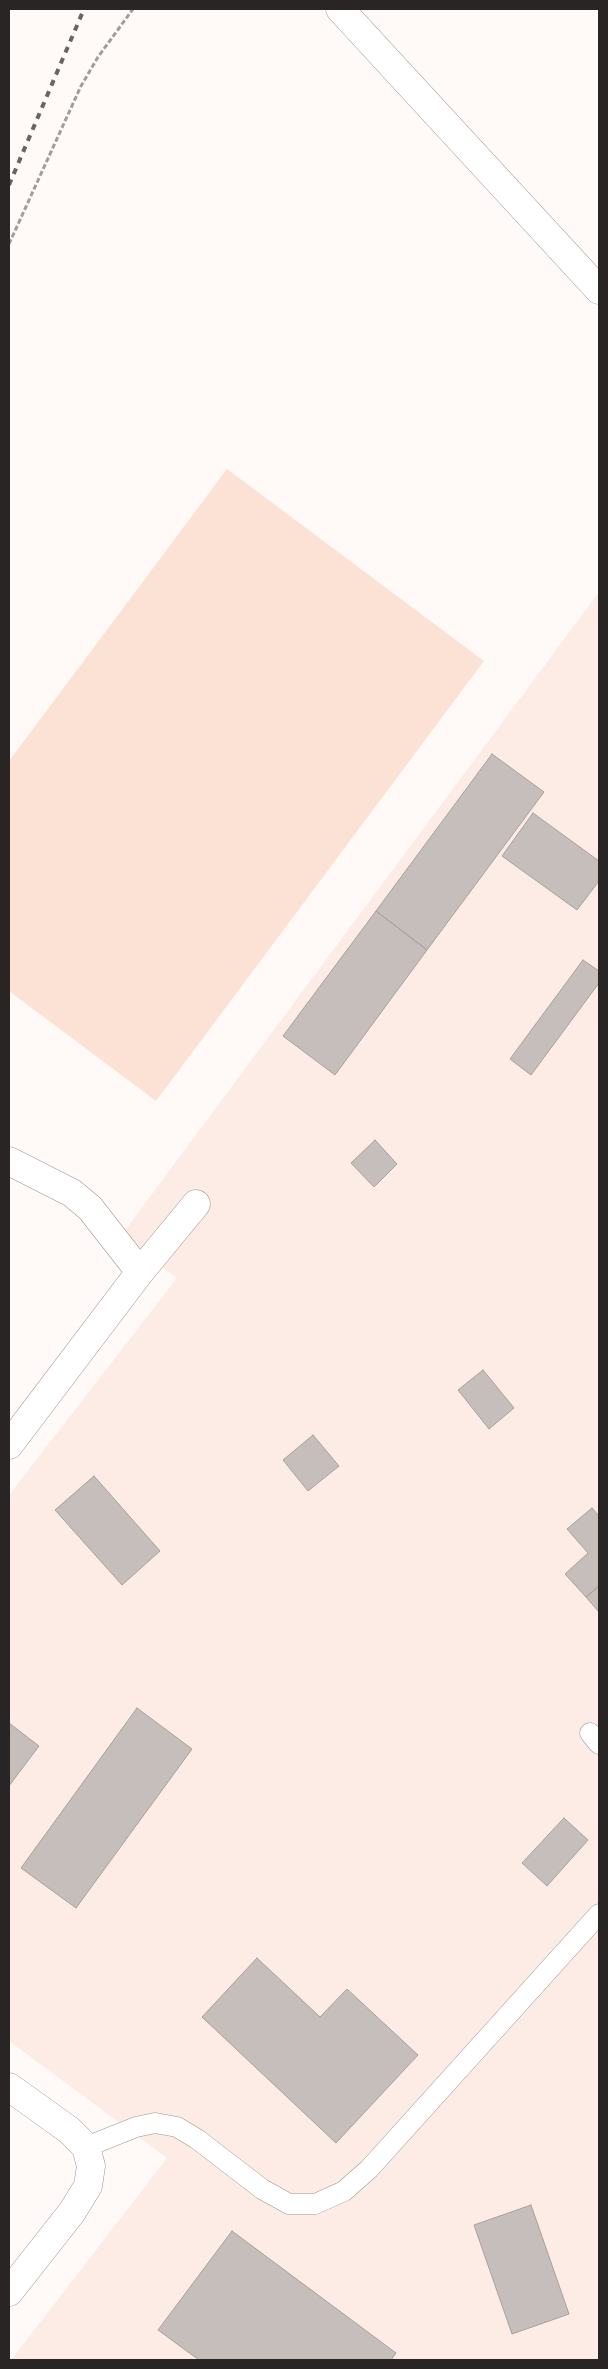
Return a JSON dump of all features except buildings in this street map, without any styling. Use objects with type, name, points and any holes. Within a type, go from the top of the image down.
[{"type":"street","points":[[340,9],[599,290]]},
{"type":"street","points":[[9,1161],[72,1193],[90,1208],[140,1272]]},
{"type":"street","points":[[9,1445],[140,1272],[196,1204]]},
{"type":"street","points":[[9,2087],[68,2130],[86,2147],[91,2166],[88,2186],[72,2212],[9,2292]]},
{"type":"lane","points":[[86,2147],[136,2127],[155,2123],[177,2127],[197,2139],[262,2190],[289,2204],[315,2204],[344,2191],[369,2170],[599,1914]]},
{"type":"path","points":[[9,244],[81,86],[98,57],[133,9]]},
{"type":"shaded area","points":[[227,469],[484,661],[156,1101],[9,991],[9,761]]},
{"type":"shaded area","points":[[599,592],[599,2360],[11,2360],[167,2158],[9,2041],[9,1495],[177,1278],[120,1237]]},
{"type":"railway","points":[[9,185],[84,9]]}]
